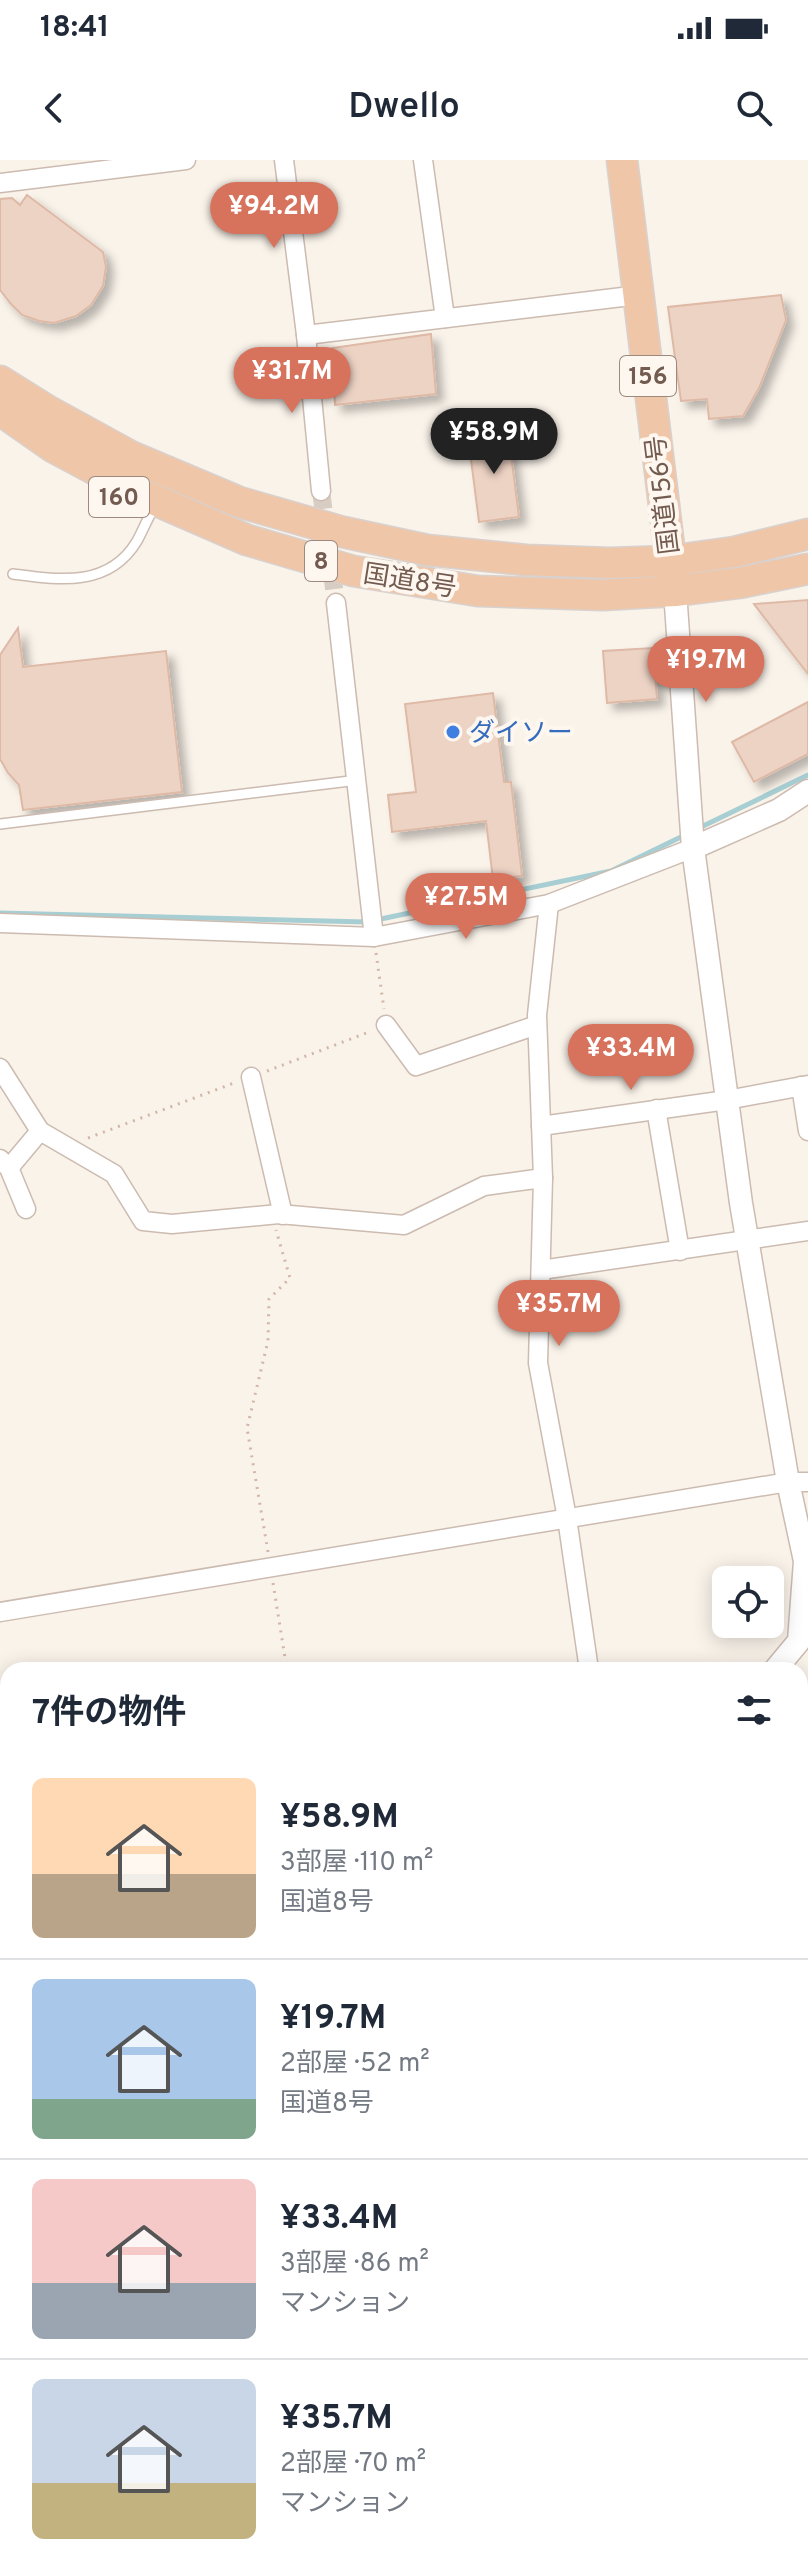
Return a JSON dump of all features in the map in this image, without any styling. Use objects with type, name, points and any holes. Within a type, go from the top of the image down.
[{"type":"highway","name":"国道156号","points":[[622,160],[675,591]]},
{"type":"highway","name":"国道8号","points":[[0,381],[130,456],[239,502],[343,532],[427,550],[526,560],[610,563],[669,561],[734,552],[808,534]]},
{"type":"highway","name":"国道8号","points":[[0,410],[53,447],[139,493],[247,540],[353,571],[478,591],[603,595],[739,583],[808,569]]},
{"type":"highway","name":"160","points":[[0,431],[32,451],[182,527],[247,540]]},
{"type":"street","points":[[0,183],[186,160]]},
{"type":"street","points":[[284,160],[306,335],[321,491]]},
{"type":"street","points":[[423,160],[445,318]]},
{"type":"street","points":[[306,335],[639,295]]},
{"type":"street","points":[[675,591],[692,846],[727,1100],[748,1241],[798,1482],[805,1561],[799,1641],[782,1662]]},
{"type":"street","points":[[336,603],[374,937]]},
{"type":"street","points":[[0,923],[374,937],[549,904],[779,810],[808,791]]},
{"type":"street","points":[[549,904],[537,1025],[543,1178],[538,1363],[567,1518],[588,1662]]},
{"type":"street","points":[[386,1025],[416,1066],[537,1025]]},
{"type":"street","points":[[0,1068],[40,1131],[114,1174],[143,1221],[172,1224],[277,1215],[404,1225],[484,1186],[543,1178]]},
{"type":"street","points":[[251,1077],[277,1215]]},
{"type":"street","points":[[541,1126],[727,1100],[804,1085],[808,1131]]},
{"type":"street","points":[[656,1109],[680,1251]]},
{"type":"street","points":[[26,1209],[3,1170],[40,1131]]},
{"type":"street","points":[[541,1270],[808,1231]]},
{"type":"street","points":[[0,1612],[798,1482]]},
{"type":"lane","points":[[13,574],[64,580],[93,576],[117,564],[136,543],[151,513]]},
{"type":"lane","points":[[0,824],[358,780]]},
{"type":"path","points":[[277,1215],[290,1278],[269,1299],[268,1341],[247,1428],[286,1662]]},
{"type":"building","points":[[27,195],[103,252],[106,267],[103,286],[91,305],[76,316],[54,323],[22,315],[0,290],[0,199],[12,198],[20,205]]},
{"type":"building","points":[[781,295],[786,320],[759,388],[743,416],[709,419],[707,399],[681,401],[668,307]]},
{"type":"building","points":[[431,334],[436,394],[335,405],[332,348]]},
{"type":"building","points":[[508,431],[519,517],[479,522],[468,436]]},
{"type":"building","points":[[808,600],[808,674],[754,604]]},
{"type":"building","points":[[18,628],[23,667],[166,651],[182,792],[23,810],[19,785],[0,759],[0,655]]},
{"type":"building","points":[[653,648],[657,699],[607,703],[603,651]]},
{"type":"building","points":[[493,693],[504,782],[511,782],[522,876],[493,879],[486,821],[392,832],[388,795],[416,792],[405,704]]},
{"type":"building","points":[[808,702],[808,754],[754,782],[732,742]]},
{"type":"waterway","points":[[697,829],[808,775]]},
{"type":"waterway","points":[[376,920],[611,871],[685,835]]},
{"type":"waterway","points":[[0,913],[366,922]]},
{"type":"tunnel","points":[[321,491],[336,603]]},
{"type":"place","name":"ダイソー","points":[[453,732]]}]
